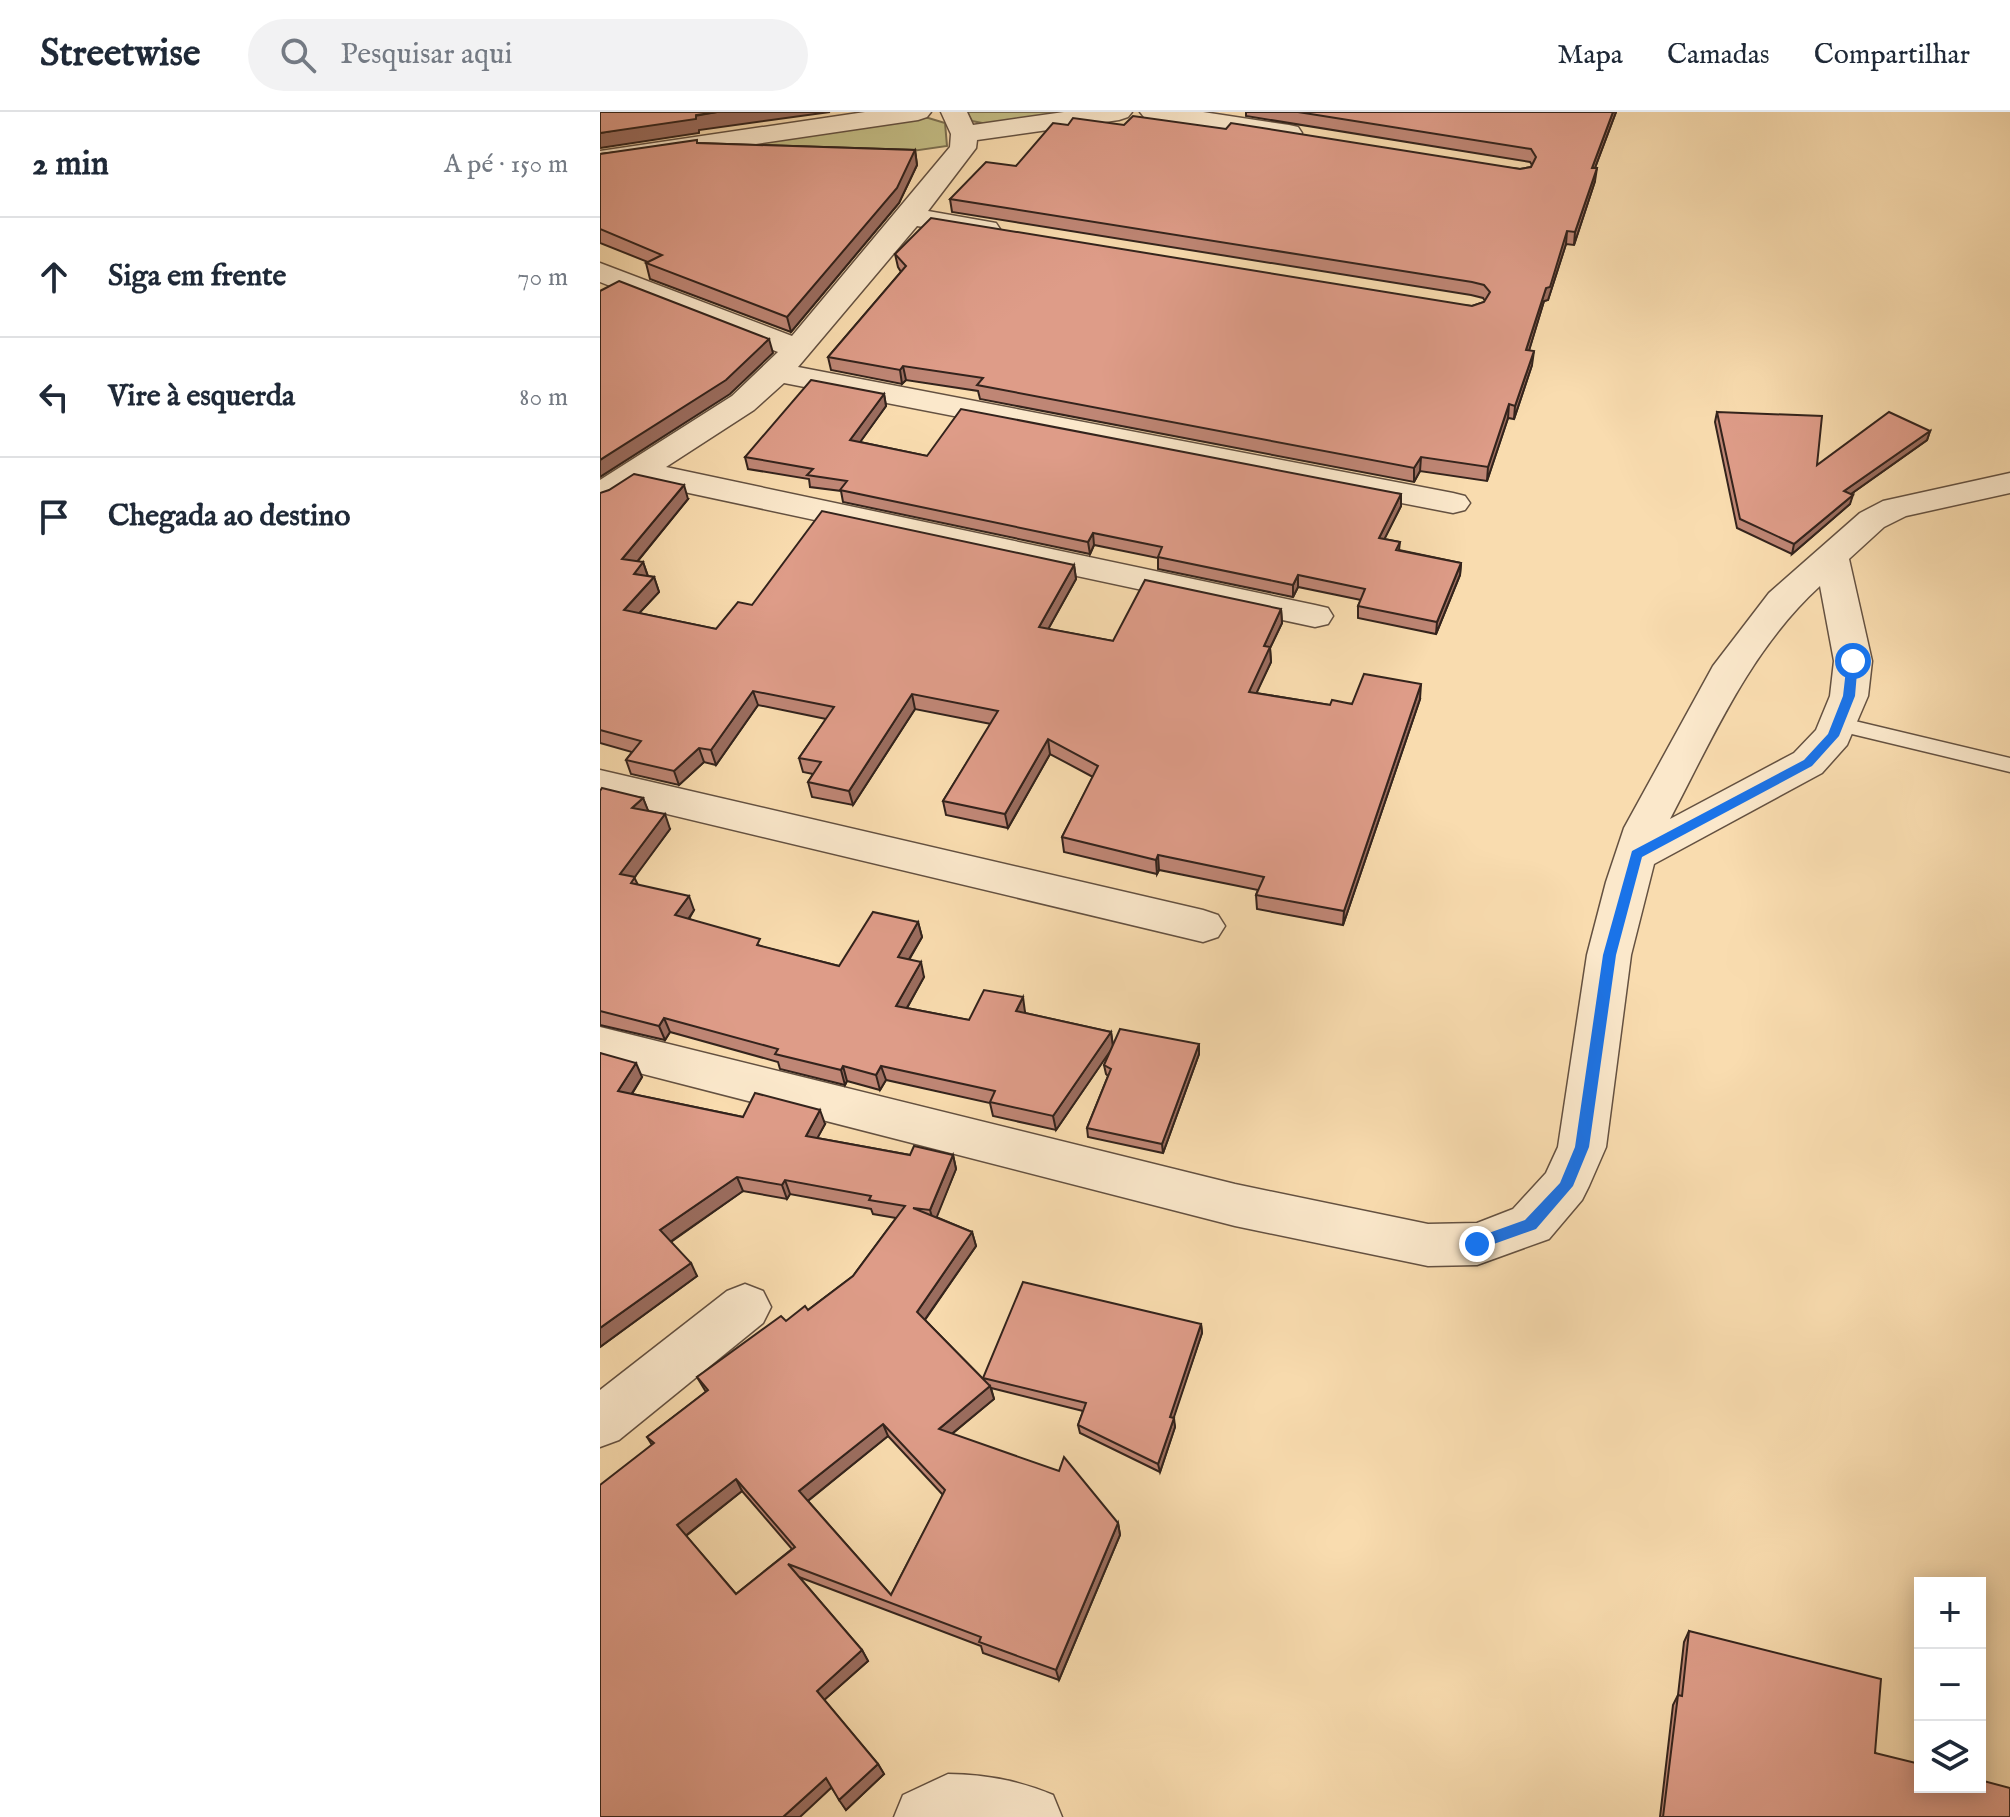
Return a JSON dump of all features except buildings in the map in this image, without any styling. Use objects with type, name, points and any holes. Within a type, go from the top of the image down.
[{"type":"street","points":[[600,159],[918,112]]},
{"type":"street","points":[[600,495],[743,403],[787,361],[910,216],[963,148],[959,123],[1119,112]]},
{"type":"street","points":[[1153,112],[1321,139]]},
{"type":"street","points":[[910,216],[1019,234]]},
{"type":"street","points":[[600,272],[787,361],[1453,503]]},
{"type":"street","points":[[640,472],[1315,616]]},
{"type":"street","points":[[600,1045],[1235,1205],[1428,1245],[1477,1244],[1531,1224],[1565,1186],[1582,1147],[1609,955],[1645,828],[1726,675],[1782,601],[1872,520],[1895,508],[2010,483]]},
{"type":"street","points":[[1636,855],[1808,763],[1833,736],[1849,696],[1853,661],[1831,555]]},
{"type":"street","points":[[600,784],[1203,926]]},
{"type":"street","points":[[600,1422],[745,1307]]},
{"type":"lane","points":[[1838,724],[2010,765]]},
{"type":"shaded area","points":[[967,112],[1073,112],[992,125],[972,121]]},
{"type":"shaded area","points":[[925,117],[945,123],[947,146],[600,196],[600,164]]},
{"type":"route","points":[[1477,1244],[1531,1224],[1565,1186],[1582,1147],[1609,955],[1636,855],[1808,763],[1833,736],[1849,696],[1853,661]]}]
